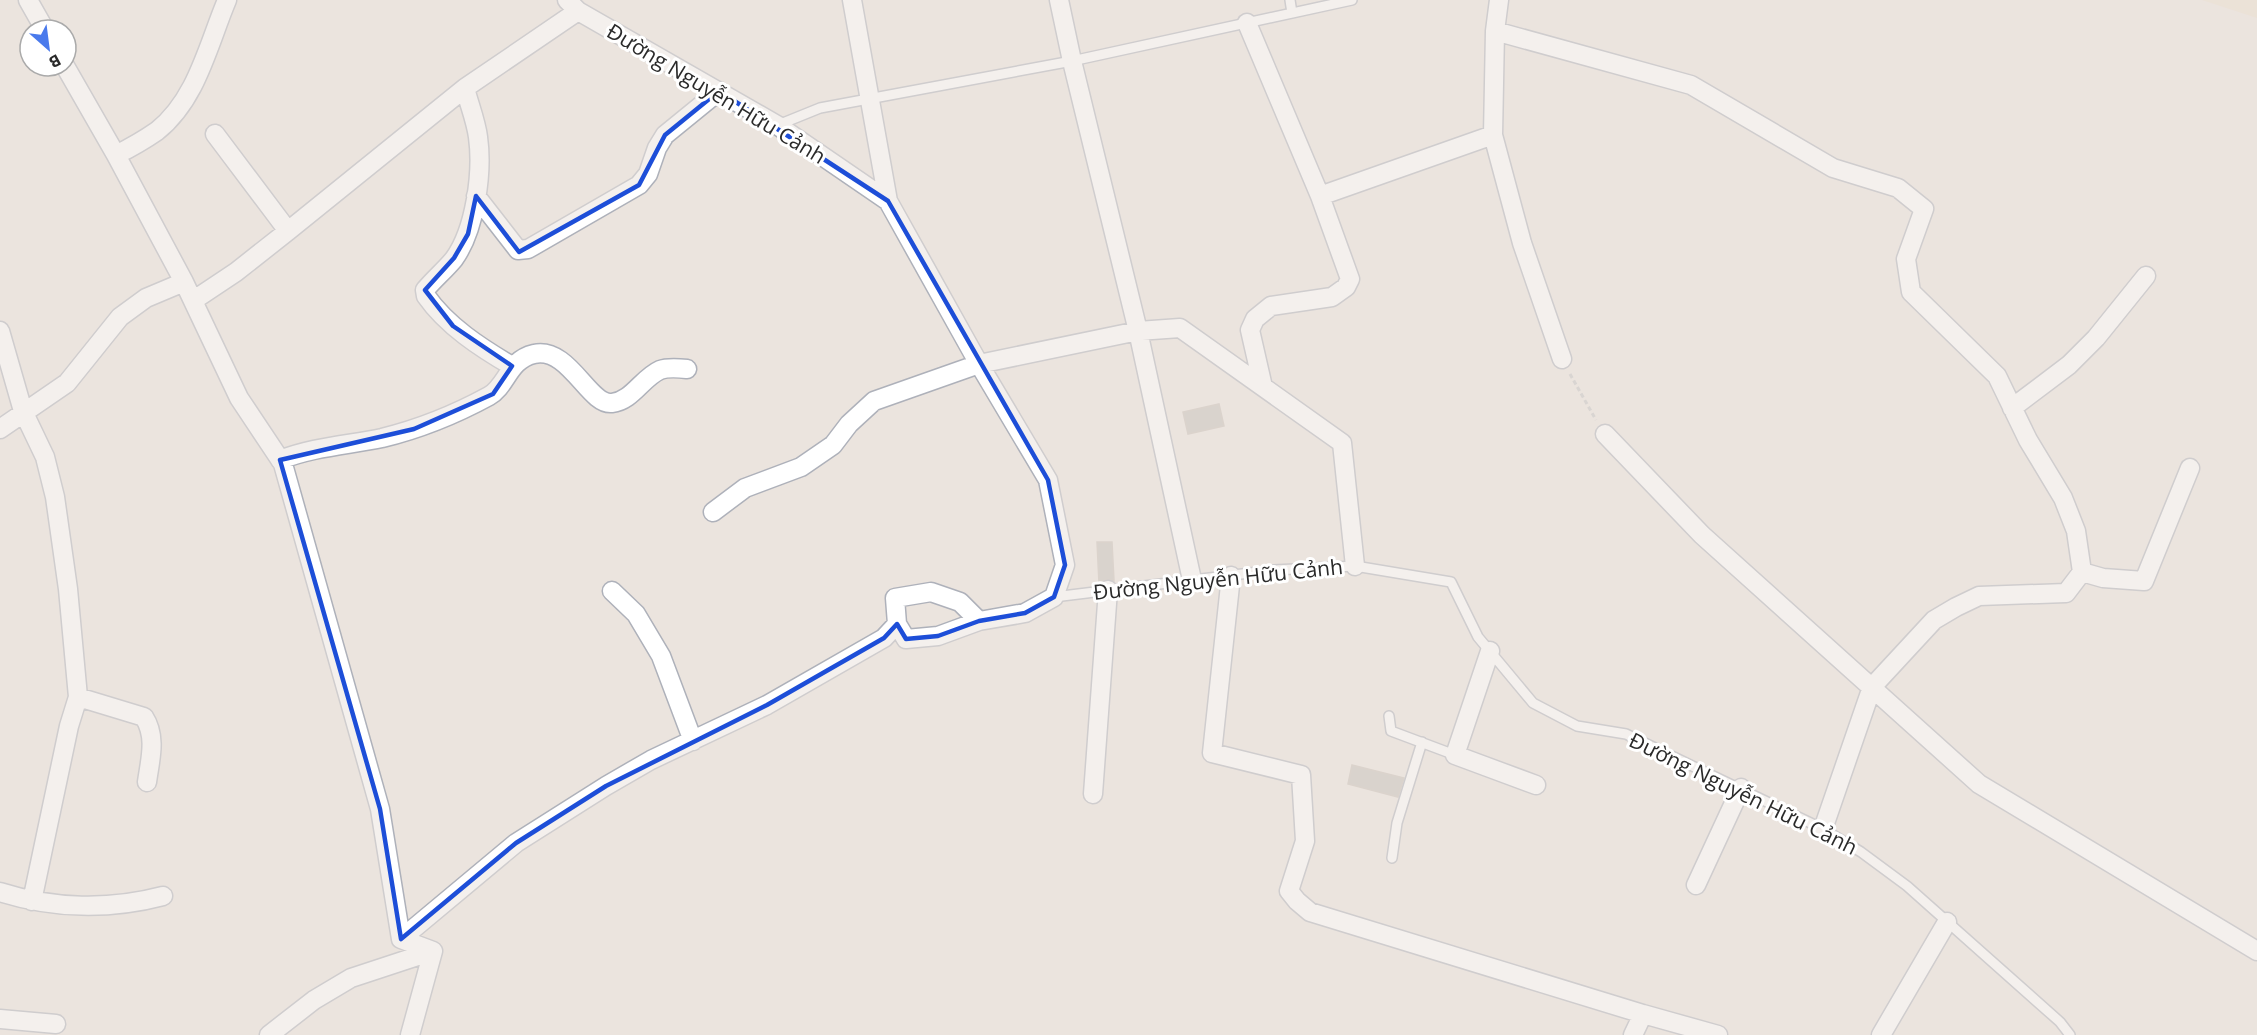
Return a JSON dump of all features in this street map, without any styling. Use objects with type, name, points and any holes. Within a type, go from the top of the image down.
[{"type":"street","points":[[28,0],[38,18]]},
{"type":"street","points":[[116,155],[156,131],[171,118],[187,98],[227,0]]},
{"type":"street","points":[[852,0],[888,201]]},
{"type":"street","points":[[1059,0],[1138,331],[1192,580]]},
{"type":"street","points":[[1498,0],[1495,31],[1493,135],[1522,243],[1562,359]]},
{"type":"street","points":[[194,300],[236,272],[465,88],[572,6]]},
{"type":"street","name":"Đường Nguyễn Hữu Cảnh","points":[[572,6],[777,125],[888,201],[979,364],[1048,480],[1065,565],[1054,597]]},
{"type":"street","points":[[1247,23],[1320,196],[1350,279],[1346,287],[1332,297],[1271,306],[1255,319],[1250,330],[1263,387]]},
{"type":"street","points":[[1495,31],[1691,85],[1833,168],[1898,188],[1924,209],[1906,259],[1911,292],[1997,376],[2028,440],[2063,498],[2076,531],[2082,572],[2066,593],[1979,596],[1934,620],[1872,687],[1823,829]]},
{"type":"street","points":[[72,78],[194,300],[239,398],[283,464],[380,809],[401,939]]},
{"type":"street","points":[[465,88],[478,137],[479,162],[476,196],[468,234],[454,258],[425,290],[426,296],[453,326],[487,352],[512,366]]},
{"type":"street","points":[[476,196],[514,246],[522,251],[528,249],[639,185],[648,174],[657,148],[665,135],[719,91]]},
{"type":"street","points":[[215,134],[288,231]]},
{"type":"street","points":[[1320,196],[1493,135]]},
{"type":"street","points":[[2012,408],[2051,379],[2089,345],[2146,276]]},
{"type":"street","points":[[0,429],[67,382],[120,317],[147,298],[184,282]]},
{"type":"street","points":[[712,512],[745,488],[801,466],[833,445],[849,424],[874,401],[979,364],[1138,331],[1180,328],[1342,444],[1355,566]]},
{"type":"street","points":[[0,331],[23,411],[45,457],[55,497],[67,577],[78,697],[69,726],[32,901]]},
{"type":"street","points":[[280,460],[298,452],[353,443],[414,429],[493,394],[512,366],[534,354],[546,353],[567,365],[592,393],[606,403],[613,404],[627,397],[651,375],[662,369],[687,369]]},
{"type":"street","points":[[1605,434],[1702,535],[1979,784],[2257,951]]},
{"type":"street","points":[[2082,572],[2103,578],[2144,581],[2190,468]]},
{"type":"street","points":[[1231,576],[1212,753],[1300,776],[1305,841],[1289,891],[1297,901],[1310,912],[1718,1035]]},
{"type":"street","points":[[1093,794],[1108,590]]},
{"type":"street","points":[[612,591],[636,614],[661,656],[693,741]]},
{"type":"street","points":[[979,621],[960,602],[931,592],[895,598],[897,624],[906,639],[938,636],[979,621],[1025,613],[1054,597]]},
{"type":"street","points":[[401,939],[516,843],[651,760],[766,705],[874,644],[884,638],[897,624]]},
{"type":"street","points":[[1490,651],[1455,755],[1536,785]]},
{"type":"street","points":[[78,697],[144,717],[152,731],[147,782]]},
{"type":"street","points":[[1696,885],[1741,788]]},
{"type":"street","points":[[0,892],[32,901],[111,906],[133,904],[163,896]]},
{"type":"street","points":[[1881,1035],[1947,922]]},
{"type":"street","points":[[401,939],[433,951]]},
{"type":"street","points":[[269,1035],[314,1000],[351,978],[433,951]]},
{"type":"street","points":[[410,1035],[433,951]]},
{"type":"street","points":[[1633,1035],[1643,1014]]},
{"type":"street","points":[[0,1019],[56,1024]]},
{"type":"lane","points":[[1290,0],[1292,13]]},
{"type":"lane","points":[[777,125],[820,108],[1072,61],[1352,0]]},
{"type":"lane","name":"Đường Nguyễn Hữu Cảnh","points":[[1054,597],[1274,570],[1355,566],[1451,582],[1478,637],[1533,703],[1577,726],[1626,734],[1823,829],[1861,852],[1907,886],[2060,1022],[2070,1035]]},
{"type":"lane","points":[[1389,716],[1391,731],[1455,755]]},
{"type":"lane","points":[[1392,858],[1397,823],[1422,742]]},
{"type":"path","points":[[1562,359],[1581,396],[1605,434]]},
{"type":"highlighted area","points":[[719,91],[888,201],[1048,480],[1065,565],[1054,597],[1025,613],[979,621],[938,636],[906,639],[897,624],[884,638],[767,705],[606,786],[516,843],[401,939],[380,809],[280,460],[414,429],[493,394],[512,366],[453,326],[425,290],[454,258],[468,234],[476,196],[519,252],[639,185],[665,135]]},
{"type":"shaded area","points":[[2202,0],[2257,0],[2257,18]]},
{"type":"building","points":[[1219,404],[1224,426],[1188,434],[1183,412]]},
{"type":"building","points":[[1097,542],[1112,542],[1114,581],[1108,579],[1099,583]]},
{"type":"building","points":[[1352,765],[1404,778],[1398,797],[1348,784]]}]
